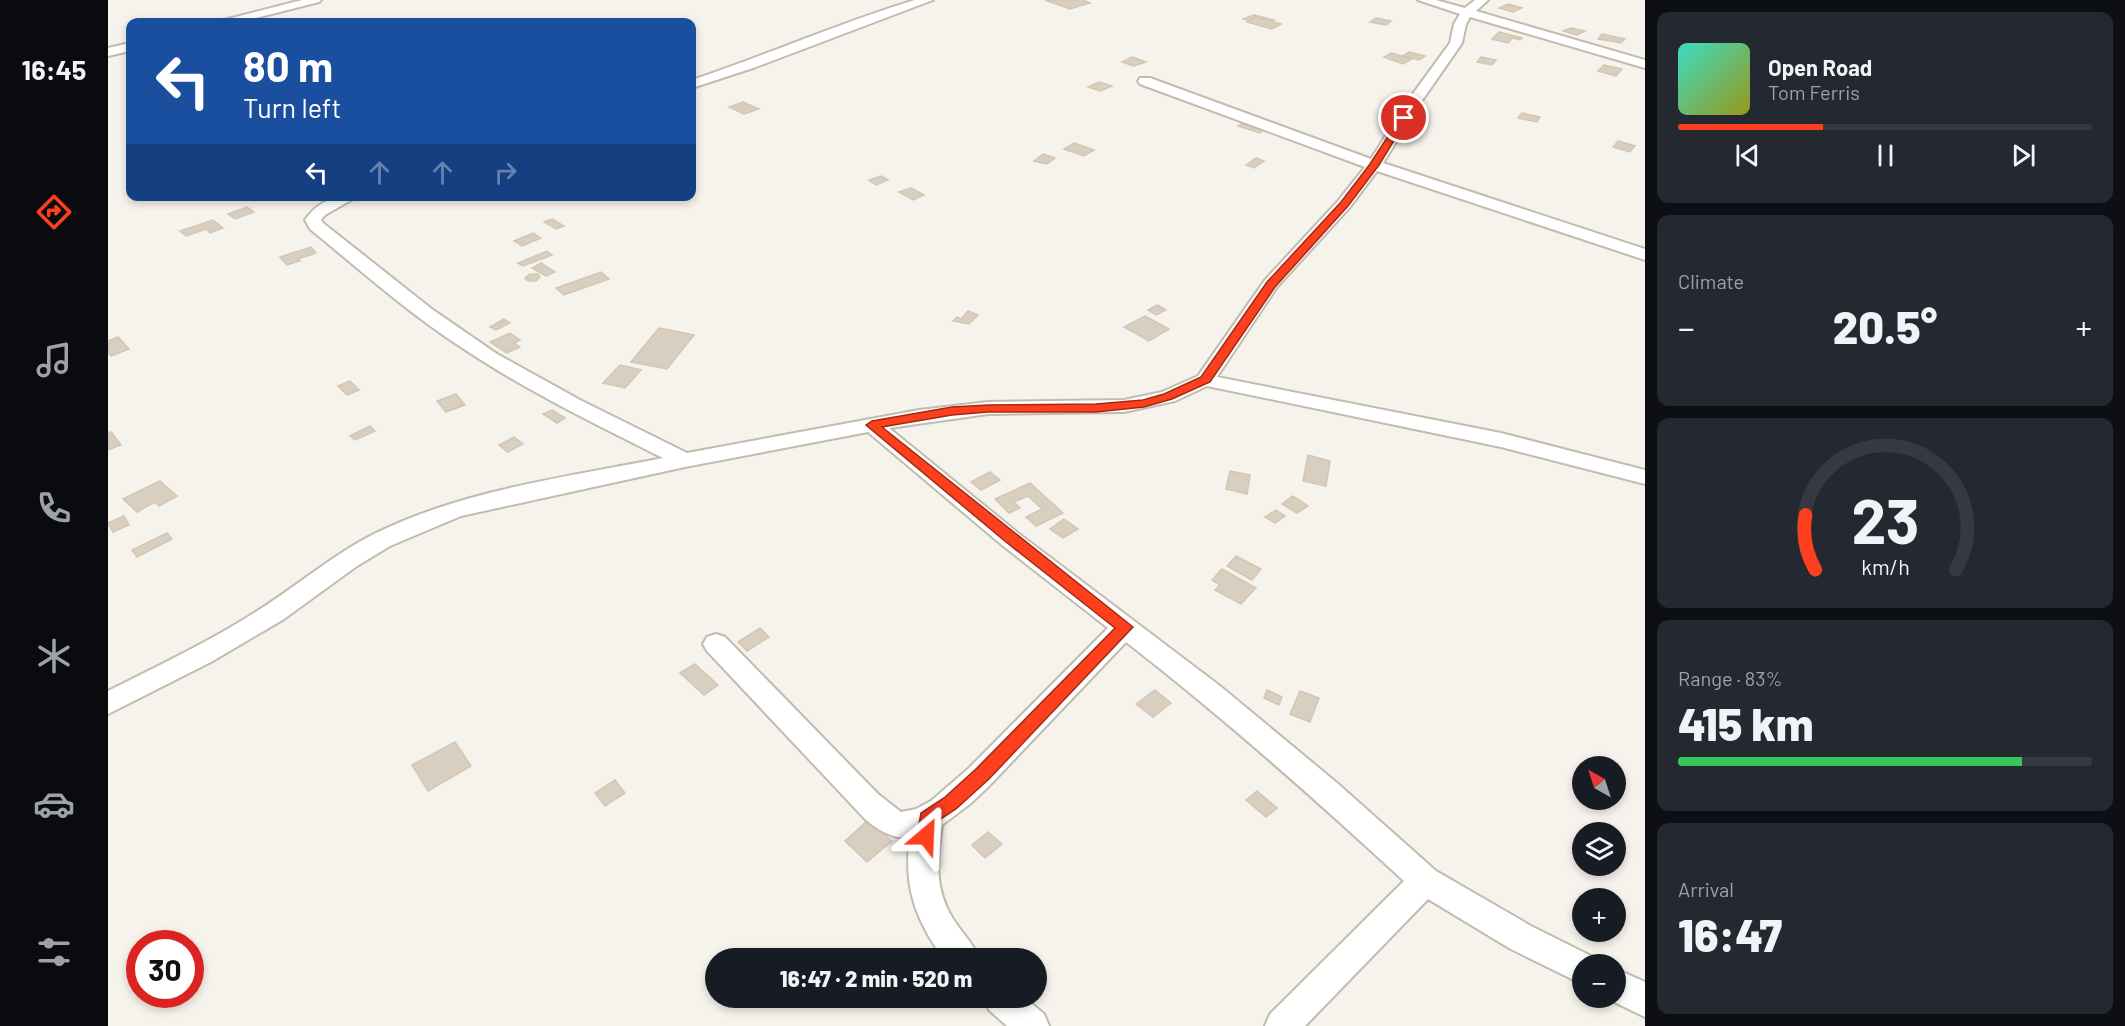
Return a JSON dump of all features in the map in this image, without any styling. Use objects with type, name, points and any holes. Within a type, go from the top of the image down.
[{"type":"street","points":[[244,18],[315,0]]},
{"type":"street","points":[[696,83],[927,0]]},
{"type":"street","points":[[1424,0],[1645,64]]},
{"type":"street","points":[[108,702],[202,655],[275,612],[349,560],[412,526],[454,510],[685,460],[952,411],[988,408],[1096,408],[1144,404],[1168,397],[1205,380],[1271,285],[1344,204],[1374,165],[1414,102],[1456,43],[1460,24],[1467,13],[1482,0]]},
{"type":"street","points":[[108,52],[126,47]]},
{"type":"street","points":[[1145,81],[1374,165],[1645,255]]},
{"type":"street","points":[[341,201],[319,212],[313,220],[316,226],[387,283],[465,341],[589,413],[685,460]]},
{"type":"street","points":[[1205,380],[1501,440],[1645,477]]},
{"type":"street","points":[[872,425],[1011,539],[1220,700],[1327,792],[1425,881],[1521,937],[1572,963]]},
{"type":"street","points":[[716,644],[883,817],[906,825],[928,818],[950,803],[983,773],[1125,627]]},
{"type":"street","points":[[928,818],[921,871],[930,908],[954,948]]},
{"type":"street","points":[[1282,1026],[1425,881]]},
{"type":"street","points":[[1626,990],[1645,1000]]},
{"type":"street","points":[[1012,1008],[1032,1026]]},
{"type":"building","points":[[1045,0],[1083,0],[1090,3],[1070,9]]},
{"type":"building","points":[[1508,4],[1522,8],[1513,12],[1499,8]]},
{"type":"building","points":[[1254,15],[1274,20],[1263,25],[1243,19]]},
{"type":"building","points":[[1256,17],[1281,24],[1272,29],[1247,22]]},
{"type":"building","points":[[1376,18],[1391,21],[1386,25],[1370,22]]},
{"type":"building","points":[[1571,28],[1585,31],[1577,35],[1563,31]]},
{"type":"building","points":[[1499,32],[1522,38],[1520,40],[1513,38],[1508,43],[1492,39]]},
{"type":"building","points":[[1602,34],[1625,39],[1621,43],[1598,39]]},
{"type":"building","points":[[1409,52],[1425,56],[1419,60],[1403,56]]},
{"type":"building","points":[[1391,53],[1412,59],[1403,64],[1384,57]]},
{"type":"building","points":[[1132,57],[1146,62],[1134,66],[1122,62]]},
{"type":"building","points":[[1481,57],[1496,60],[1492,65],[1477,62]]},
{"type":"building","points":[[1604,65],[1622,69],[1616,76],[1598,71]]},
{"type":"building","points":[[1099,82],[1112,86],[1100,91],[1088,87]]},
{"type":"building","points":[[743,102],[759,109],[744,114],[729,107]]},
{"type":"building","points":[[1522,113],[1540,117],[1537,122],[1518,118]]},
{"type":"building","points":[[1244,122],[1265,129],[1260,133],[1238,126]]},
{"type":"building","points":[[1618,141],[1635,146],[1630,152],[1613,147]]},
{"type":"building","points":[[1074,143],[1094,150],[1084,156],[1064,149]]},
{"type":"building","points":[[1043,154],[1055,158],[1047,164],[1034,161]]},
{"type":"building","points":[[1256,158],[1264,161],[1254,168],[1246,165]]},
{"type":"building","points":[[881,176],[888,180],[876,185],[869,180]]},
{"type":"building","points":[[911,188],[924,195],[913,200],[899,192]]},
{"type":"building","points":[[247,207],[254,212],[235,219],[228,214]]},
{"type":"building","points":[[552,219],[564,226],[556,229],[544,222]]},
{"type":"building","points":[[213,220],[223,228],[210,233],[206,229],[186,236],[180,231]]},
{"type":"building","points":[[533,233],[541,238],[522,246],[514,241]]},
{"type":"building","points":[[311,247],[316,253],[298,259],[300,261],[287,265],[280,257]]},
{"type":"building","points":[[547,251],[552,255],[523,266],[518,263]]},
{"type":"building","points":[[541,263],[555,272],[546,276],[532,268]]},
{"type":"building","points":[[601,272],[609,279],[564,295],[556,288]]},
{"type":"building","points":[[530,274],[538,274],[540,277],[536,281],[528,281],[525,278]]},
{"type":"building","points":[[1157,305],[1166,310],[1156,315],[1148,310]]},
{"type":"building","points":[[968,311],[978,315],[969,324],[953,321],[957,317],[961,319]]},
{"type":"building","points":[[1145,316],[1169,329],[1149,341],[1124,327]]},
{"type":"building","points":[[504,319],[510,323],[496,330],[490,327]]},
{"type":"building","points":[[659,328],[694,335],[667,369],[631,362]]},
{"type":"building","points":[[510,333],[520,340],[514,343],[520,347],[507,353],[490,342]]},
{"type":"building","points":[[118,337],[129,349],[111,356],[108,352],[108,341]]},
{"type":"building","points":[[620,365],[641,370],[625,388],[603,383]]},
{"type":"building","points":[[350,381],[359,390],[347,395],[338,386]]},
{"type":"building","points":[[456,394],[465,405],[446,412],[437,401]]},
{"type":"building","points":[[552,410],[565,418],[557,423],[543,414]]},
{"type":"building","points":[[370,426],[375,431],[355,440],[350,436]]},
{"type":"building","points":[[111,432],[121,445],[108,450],[108,433]]},
{"type":"building","points":[[514,437],[523,444],[508,452],[499,445]]},
{"type":"building","points":[[1308,455],[1330,461],[1326,486],[1303,481]]},
{"type":"building","points":[[1230,471],[1250,475],[1247,494],[1226,489]]},
{"type":"building","points":[[990,472],[1000,480],[981,490],[971,482]]},
{"type":"building","points":[[160,481],[177,496],[159,506],[155,502],[137,512],[123,499]]},
{"type":"building","points":[[1030,483],[1063,513],[1036,526],[1026,517],[1042,509],[1028,496],[1014,502],[1020,508],[1009,513],[995,499]]},
{"type":"building","points":[[1293,496],[1308,506],[1297,513],[1282,504]]},
{"type":"building","points":[[1276,510],[1285,516],[1275,523],[1265,517]]},
{"type":"building","points":[[124,516],[129,525],[113,532],[108,523]]},
{"type":"building","points":[[1064,519],[1078,529],[1063,538],[1050,529]]},
{"type":"building","points":[[167,533],[172,539],[137,557],[132,550]]},
{"type":"building","points":[[1236,556],[1261,569],[1252,580],[1227,566]]},
{"type":"building","points":[[1222,569],[1256,588],[1241,604],[1215,590],[1220,585],[1212,580]]},
{"type":"building","points":[[760,628],[769,637],[747,651],[738,642]]},
{"type":"building","points":[[695,664],[718,685],[704,695],[680,673]]},
{"type":"building","points":[[1155,690],[1171,703],[1153,717],[1136,704]]},
{"type":"building","points":[[1267,690],[1282,697],[1279,705],[1264,698]]},
{"type":"building","points":[[1300,691],[1319,698],[1310,722],[1290,714]]},
{"type":"building","points":[[455,742],[471,766],[428,791],[412,765]]},
{"type":"building","points":[[615,780],[625,793],[605,806],[595,793]]},
{"type":"building","points":[[1257,791],[1277,808],[1266,817],[1246,800]]},
{"type":"building","points":[[868,820],[892,841],[867,862],[845,841]]},
{"type":"building","points":[[988,832],[1002,844],[985,858],[972,845]]},
{"type":"route","points":[[926,836],[928,818],[950,803],[983,773],[1016,736],[1125,627],[1011,539],[872,425],[952,411],[988,408],[1096,408],[1144,404],[1168,397],[1205,380],[1271,285],[1344,204],[1374,165],[1404,118]]}]
